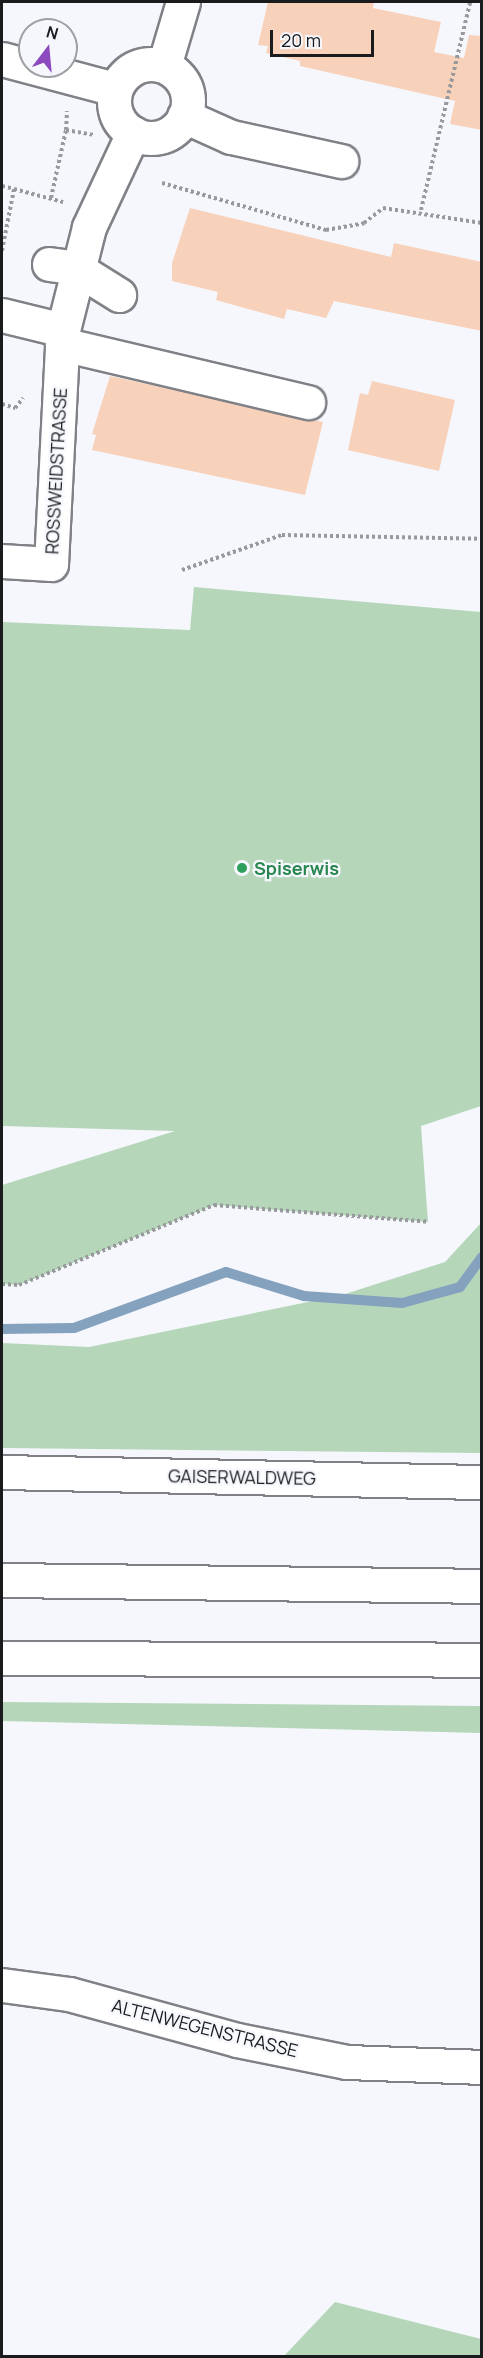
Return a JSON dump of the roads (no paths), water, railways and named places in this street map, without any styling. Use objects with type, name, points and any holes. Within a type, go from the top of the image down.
[{"type":"main road","points":[[164,66],[183,2]]},
{"type":"main road","points":[[2,60],[115,89]]},
{"type":"main road","points":[[164,66],[187,92],[184,116],[157,137],[130,137],[116,115],[115,89],[135,67],[164,66]]},
{"type":"main road","points":[[184,116],[231,137],[341,161]]},
{"type":"main road","name":"ROSSWEIDSTRASSE","points":[[2,561],[51,564],[62,337],[62,266],[96,210],[130,137]]},
{"type":"main road","points":[[62,266],[119,295]]},
{"type":"main road","points":[[2,315],[62,337],[308,402]]},
{"type":"main road","name":"GAISERWALDWEG","points":[[2,1472],[482,1482]]},
{"type":"main road","points":[[2,1580],[482,1586]]},
{"type":"main road","points":[[2,1658],[482,1660]]},
{"type":"main road","name":"ALTENWEGENSTRASSE","points":[[2,1985],[69,1994],[237,2040],[347,2062],[482,2067]]},
{"type":"waterway","points":[[2,1329],[74,1328],[226,1272],[304,1296],[402,1303],[460,1287],[482,1257]]},
{"type":"place","name":"Spiserwis","points":[[242,868]]}]
